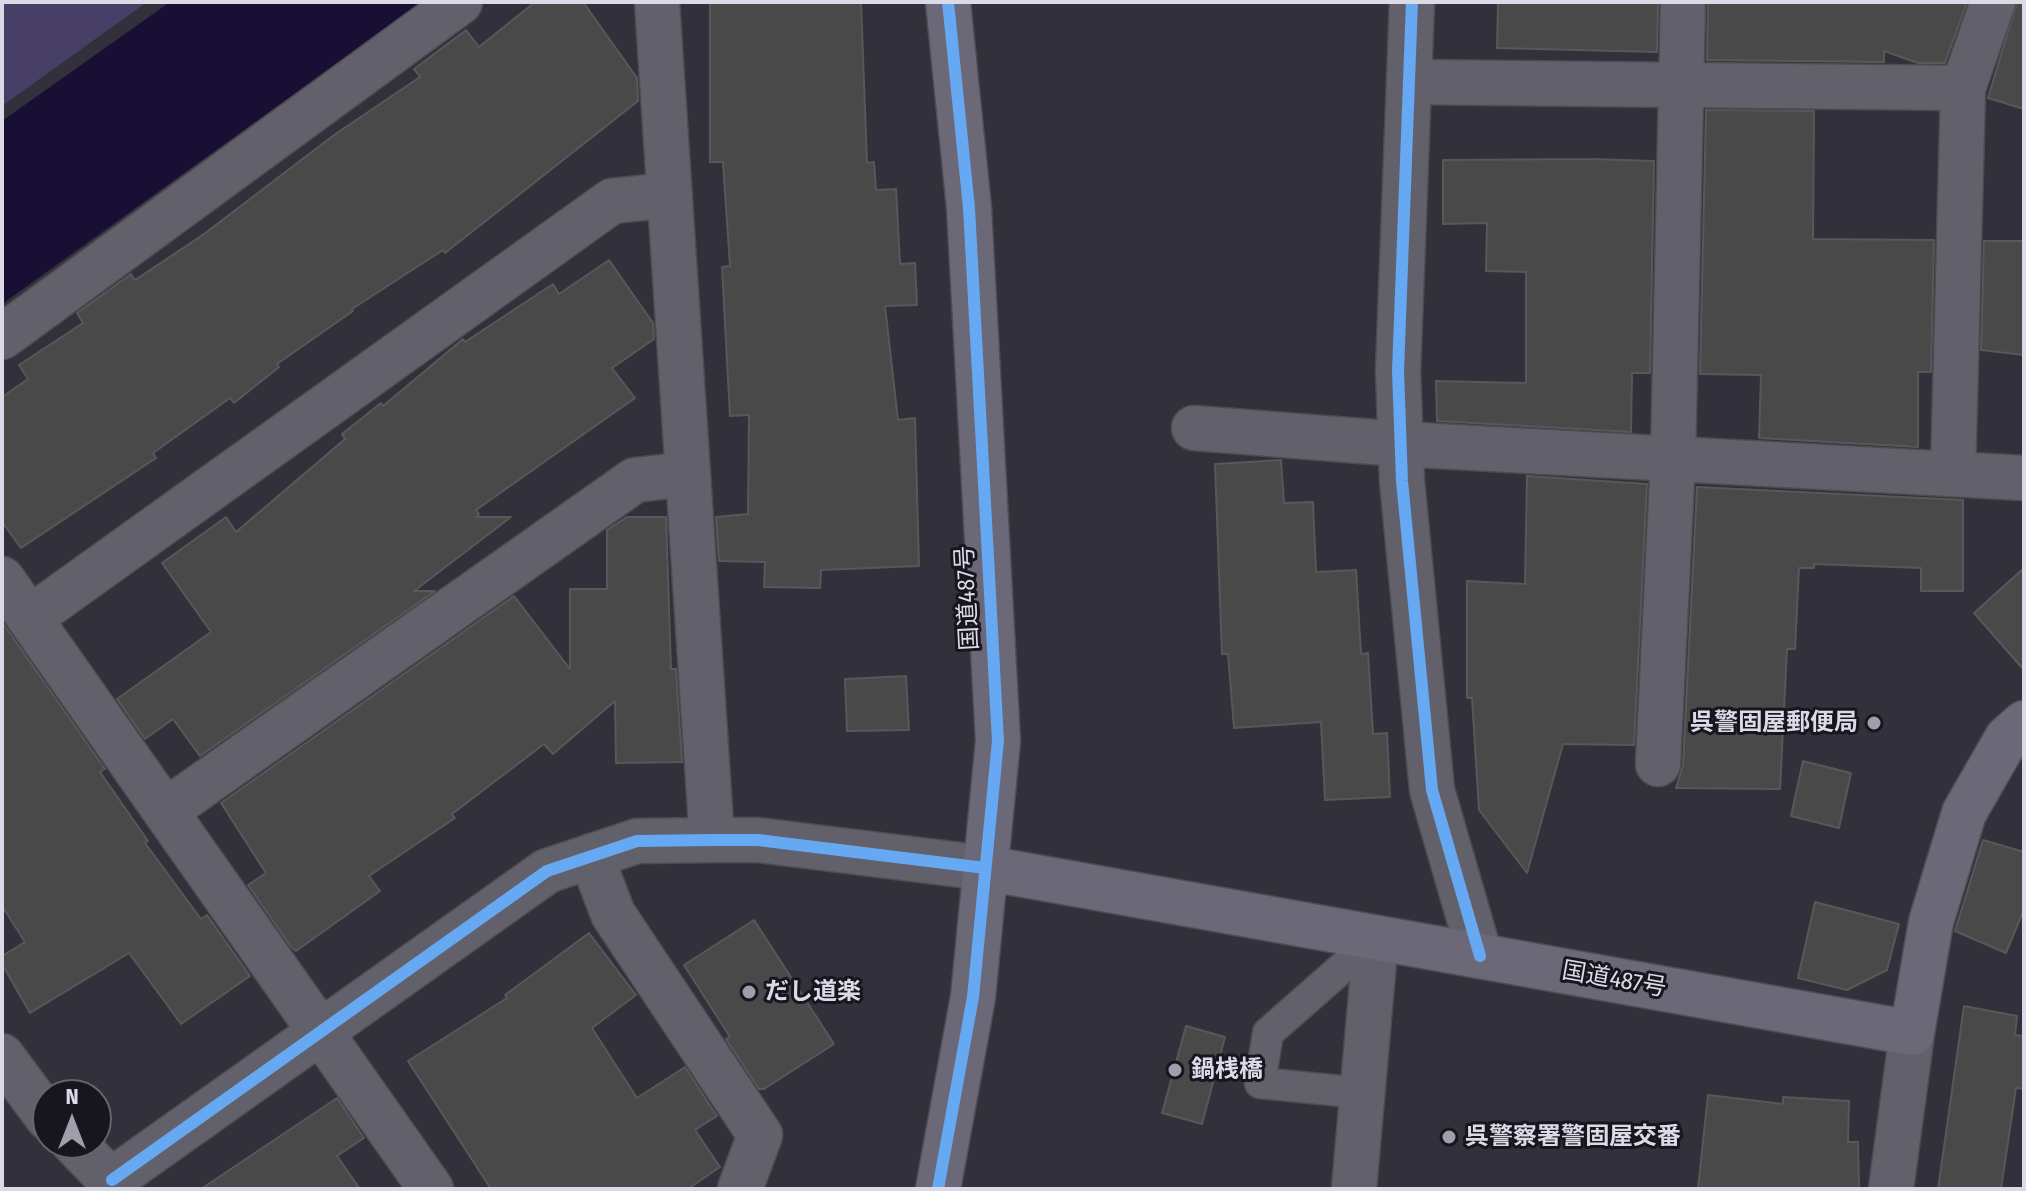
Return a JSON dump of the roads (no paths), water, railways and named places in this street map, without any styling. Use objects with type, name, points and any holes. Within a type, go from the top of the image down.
[{"type":"highway","name":"国道487号","points":[[938,1189],[973,997],[998,741],[969,208],[948,2]]},
{"type":"highway","points":[[1912,1033],[1931,922],[1964,813],[2007,738],[2024,723]]},
{"type":"highway","name":"国道487号","points":[[985,868],[1912,1033]]},
{"type":"street","points":[[2,337],[460,2]]},
{"type":"street","points":[[657,2],[712,840]]},
{"type":"street","points":[[1412,2],[1398,371],[1400,444],[1432,790],[1480,956]]},
{"type":"street","points":[[1658,764],[1673,459],[1683,2]]},
{"type":"street","points":[[1953,474],[1963,88],[1993,2]]},
{"type":"street","points":[[1409,82],[1963,88]]},
{"type":"street","points":[[30,618],[612,201],[670,195]]},
{"type":"street","points":[[1194,428],[1400,444],[2024,478]]},
{"type":"street","points":[[167,810],[635,480],[688,474]]},
{"type":"street","points":[[2,579],[431,1189]]},
{"type":"street","points":[[90,1159],[115,1184],[322,1030],[547,871],[637,841],[758,840],[985,868]]},
{"type":"street","points":[[591,856],[613,914],[760,1135],[740,1189]]},
{"type":"street","points":[[1354,1189],[1376,938]]},
{"type":"street","points":[[1891,1189],[1912,1033]]},
{"type":"street","points":[[2,1056],[32,1096]]},
{"type":"lane","points":[[1362,1093],[1260,1083],[1268,1033],[1376,938]]},
{"type":"place","name":"呉警固屋郵便局","points":[[1874,723]]},
{"type":"place","name":"だし道楽","points":[[749,992]]},
{"type":"place","name":"鍋桟橋","points":[[1175,1070]]},
{"type":"place","name":"呉警察署警固屋交番","points":[[1449,1137]]}]
